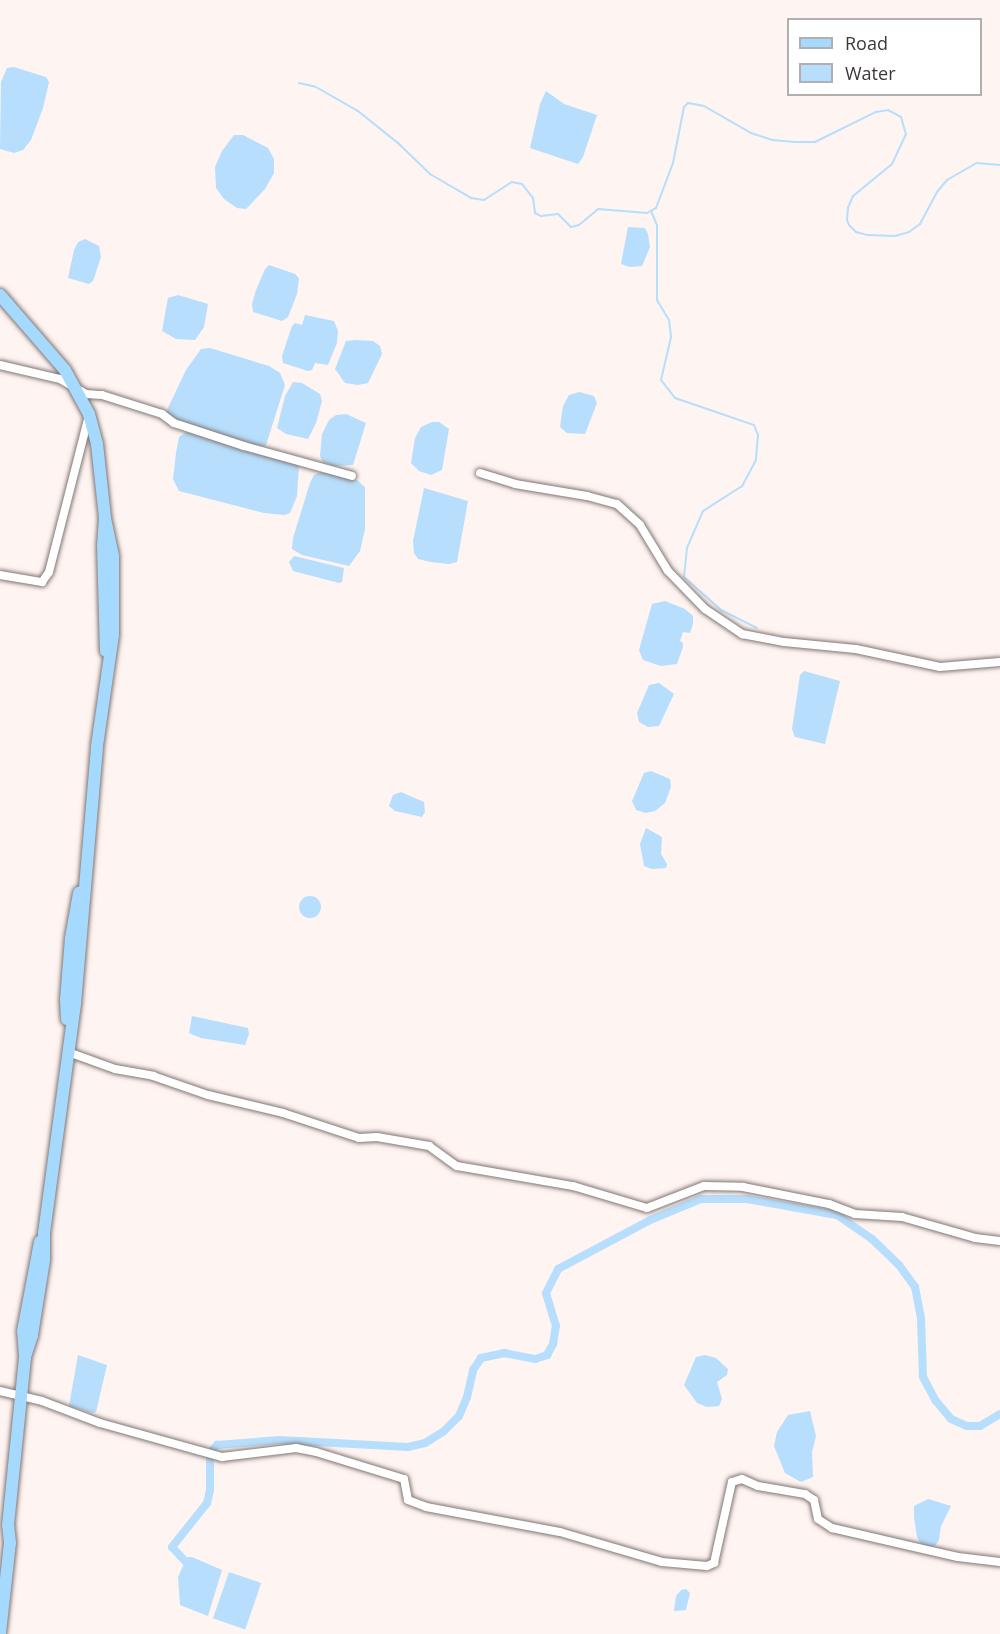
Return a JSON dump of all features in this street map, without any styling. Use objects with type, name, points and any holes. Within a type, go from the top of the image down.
[{"type":"main road","points":[[0,295],[51,352],[75,387],[89,414],[97,444],[105,518],[111,538],[115,583],[114,635],[107,667],[83,883],[75,909],[66,1000],[68,1052],[44,1233],[44,1260],[32,1335],[25,1357],[8,1525],[10,1543],[0,1633]]},
{"type":"main road","points":[[0,1548],[8,1525]]},
{"type":"street","points":[[0,365],[60,379],[86,394],[102,395],[162,414],[174,423],[244,446],[352,476]]},
{"type":"street","points":[[0,574],[42,582],[49,572],[89,414]]},
{"type":"street","points":[[480,473],[515,484],[587,496],[617,504],[640,525],[668,570],[705,609],[742,634],[784,642],[856,649],[940,667],[1000,662]]},
{"type":"street","points":[[68,1052],[115,1069],[153,1076],[208,1095],[283,1113],[359,1138],[377,1137],[429,1146],[457,1166],[573,1186],[647,1208],[704,1186],[743,1187],[829,1204],[855,1214],[902,1217],[975,1238],[1000,1241]]},
{"type":"street","points":[[0,1391],[21,1395],[100,1424],[222,1457],[296,1448],[316,1452],[404,1479],[408,1500],[426,1507],[560,1532],[662,1562],[706,1566],[714,1563],[732,1482],[742,1479],[758,1486],[805,1494],[814,1500],[818,1519],[832,1528],[958,1557],[1000,1562]]},
{"type":"water","points":[[14,67],[46,77],[49,82],[43,108],[31,140],[23,150],[14,153],[0,149],[1,82],[7,68]]},
{"type":"water","points":[[546,91],[564,104],[597,115],[583,157],[578,164],[530,148],[540,104]]},
{"type":"water","points":[[234,135],[243,135],[268,148],[274,159],[274,173],[265,189],[246,209],[237,208],[224,199],[216,188],[215,167],[222,151]]},
{"type":"water","points":[[628,227],[645,228],[648,234],[650,247],[642,266],[630,267],[621,264]]},
{"type":"water","points":[[85,239],[99,246],[101,257],[93,281],[89,284],[68,278],[74,250],[78,242]]},
{"type":"water","points":[[269,265],[295,274],[299,278],[297,294],[288,317],[282,321],[253,312],[252,304],[256,290]]},
{"type":"water","points":[[178,295],[208,304],[204,327],[195,340],[176,339],[162,331],[168,298]]},
{"type":"water","points":[[305,315],[334,321],[338,331],[337,343],[328,365],[315,363],[312,370],[308,371],[283,363],[282,356],[292,326],[295,323],[302,325]]},
{"type":"water","points":[[346,341],[373,341],[380,346],[382,354],[368,383],[358,385],[345,383],[335,369]]},
{"type":"water","points":[[210,348],[269,366],[280,373],[285,385],[266,445],[257,448],[171,419],[168,415],[167,410],[186,370],[201,349]]},
{"type":"water","points":[[293,382],[302,383],[320,394],[322,401],[316,423],[308,439],[286,434],[277,428],[285,396]]},
{"type":"water","points":[[579,392],[594,396],[597,403],[585,434],[567,433],[560,427],[563,406],[569,395]]},
{"type":"water","points":[[346,414],[366,423],[353,465],[333,466],[323,462],[320,456],[322,434],[329,420],[336,415]]},
{"type":"water","points":[[432,422],[439,422],[449,429],[442,470],[431,475],[419,471],[411,463],[415,438],[421,427]]},
{"type":"water","points":[[186,432],[299,465],[297,496],[290,513],[285,515],[264,513],[179,491],[173,479],[176,453],[179,437]]},
{"type":"water","points":[[321,472],[357,480],[365,487],[365,529],[360,551],[349,566],[302,555],[292,549],[293,538],[310,483],[314,475]]},
{"type":"water","points":[[424,488],[468,501],[457,562],[449,564],[431,562],[418,559],[414,553],[413,541]]},
{"type":"water","points":[[294,556],[344,568],[342,582],[293,571],[289,562]]},
{"type":"water","points":[[665,601],[685,609],[693,616],[693,624],[690,633],[683,632],[680,641],[683,647],[677,664],[661,666],[643,660],[639,650],[652,604]]},
{"type":"water","points":[[804,671],[840,681],[825,744],[795,737],[792,729],[800,675]]},
{"type":"water","points":[[659,683],[674,694],[659,726],[648,727],[639,722],[637,713],[649,685]]},
{"type":"water","points":[[651,771],[670,779],[671,787],[665,803],[655,811],[646,813],[636,810],[632,801],[644,773]]},
{"type":"water","points":[[401,792],[424,802],[425,812],[422,817],[395,811],[389,806],[393,795]]},
{"type":"water","points":[[646,828],[662,837],[661,854],[667,864],[666,868],[652,869],[644,866],[640,844]]},
{"type":"water","points":[[310,896],[320,903],[321,907],[314,917],[310,918],[300,911],[299,907],[306,897]]},
{"type":"water","points":[[192,1016],[248,1028],[249,1034],[245,1045],[201,1038],[189,1033]]},
{"type":"water","points":[[78,1355],[107,1365],[96,1412],[92,1413],[69,1406]]},
{"type":"water","points":[[705,1355],[716,1358],[728,1369],[727,1375],[717,1382],[722,1399],[719,1406],[707,1407],[697,1403],[684,1385],[696,1357]]},
{"type":"water","points":[[810,1411],[816,1436],[812,1452],[813,1477],[801,1482],[785,1473],[774,1446],[777,1432],[788,1415]]},
{"type":"water","points":[[928,1499],[951,1506],[941,1526],[939,1540],[935,1546],[921,1544],[917,1537],[914,1517],[914,1506]]},
{"type":"water","points":[[187,1557],[222,1570],[208,1616],[180,1605],[178,1577]]},
{"type":"water","points":[[229,1572],[261,1583],[245,1629],[213,1618]]},
{"type":"water","points":[[686,1589],[690,1593],[686,1610],[674,1611],[676,1596],[681,1590]]},
{"type":"waterway","points":[[299,83],[316,87],[358,111],[398,143],[430,174],[471,198],[484,200],[512,182],[522,184],[533,198],[535,213],[541,216],[558,214],[571,227],[579,225],[598,209],[647,213],[656,208],[673,163],[684,107],[688,103],[704,106],[751,133],[772,140],[795,142],[815,142],[876,112],[888,110],[901,117],[906,134],[892,164],[853,196],[848,208],[849,225],[856,232],[867,235],[895,236],[909,232],[920,224],[937,192],[947,180],[977,163],[1000,165]]},
{"type":"waterway","points":[[651,211],[657,225],[657,300],[669,320],[671,337],[661,380],[675,398],[754,425],[758,435],[756,460],[742,486],[703,511],[687,548],[684,577],[721,610],[757,628]]},
{"type":"waterway","points":[[185,1561],[172,1547],[207,1503],[210,1490],[210,1453],[217,1445],[280,1440],[408,1447],[425,1443],[444,1431],[459,1416],[467,1397],[473,1370],[481,1358],[504,1353],[535,1359],[547,1355],[553,1344],[556,1326],[546,1293],[558,1269],[650,1220],[701,1199],[747,1199],[837,1215],[872,1239],[899,1265],[915,1287],[921,1319],[923,1377],[936,1401],[951,1419],[967,1426],[980,1426],[1000,1414]]}]
